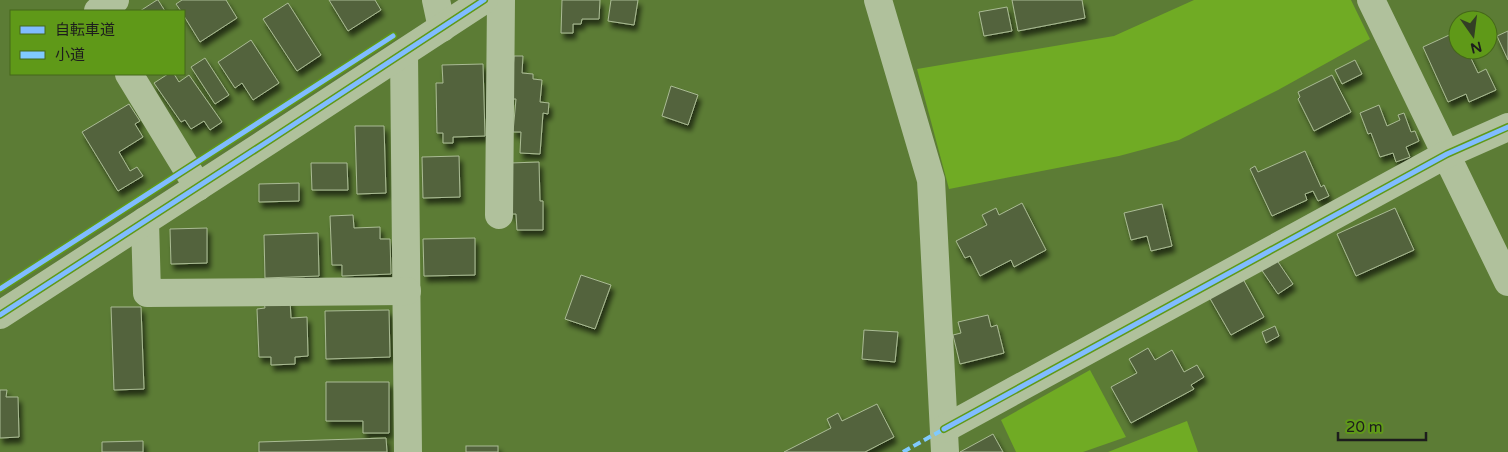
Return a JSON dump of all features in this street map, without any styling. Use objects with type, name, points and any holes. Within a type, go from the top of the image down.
[{"type":"street","points":[[100,10],[115,0]]},
{"type":"street","points":[[436,0],[442,28]]},
{"type":"street","points":[[0,315],[484,0]]},
{"type":"street","points":[[498,215],[501,0]]},
{"type":"street","points":[[878,0],[931,180],[944,440],[1447,154],[1508,127]]},
{"type":"street","points":[[1371,0],[1508,282]]},
{"type":"street","points":[[404,53],[408,452]]},
{"type":"street","points":[[130,75],[198,187]]},
{"type":"street","points":[[145,221],[147,293],[407,291]]},
{"type":"green space","points":[[1194,0],[1351,0],[1370,39],[1278,90],[1179,140],[1119,156],[949,189],[917,69],[1114,36]]},
{"type":"green space","points":[[1090,370],[1126,437],[1083,452],[1016,452],[1001,420]]},
{"type":"green space","points":[[1187,421],[1198,452],[1108,452]]},
{"type":"building","points":[[157,0],[164,10],[142,10]]},
{"type":"building","points":[[182,0],[226,0],[237,18],[200,42],[185,18],[185,10],[180,10],[176,4]]},
{"type":"building","points":[[329,0],[375,0],[381,10],[348,31]]},
{"type":"building","points":[[562,0],[600,0],[599,19],[582,19],[581,24],[573,24],[573,33],[561,33]]},
{"type":"building","points":[[611,0],[638,0],[634,25],[608,21]]},
{"type":"building","points":[[1012,0],[1082,0],[1085,18],[1018,31]]},
{"type":"building","points":[[288,3],[321,55],[297,71],[263,19]]},
{"type":"building","points":[[1007,7],[1012,31],[984,36],[979,12]]},
{"type":"building","points":[[1508,31],[1508,60],[1498,38],[1498,36]]},
{"type":"building","points":[[1448,36],[1448,60],[1472,60],[1478,73],[1486,69],[1496,90],[1469,102],[1466,94],[1448,102],[1423,47]]},
{"type":"building","points":[[251,40],[279,83],[253,100],[242,83],[235,88],[218,62]]},
{"type":"building","points":[[514,56],[523,56],[522,73],[533,74],[533,79],[542,80],[540,102],[549,103],[548,114],[543,113],[540,154],[520,153],[521,132],[513,132],[516,99],[511,99]]},
{"type":"building","points":[[205,58],[229,95],[215,104],[191,67]]},
{"type":"building","points":[[1355,60],[1362,74],[1342,84],[1335,70]]},
{"type":"building","points":[[483,64],[485,136],[453,137],[453,143],[443,143],[443,133],[437,133],[436,83],[443,83],[442,65]]},
{"type":"building","points":[[166,75],[175,75],[179,82],[189,75],[222,122],[210,130],[204,121],[191,129],[185,120],[181,122],[154,83]]},
{"type":"building","points":[[1332,75],[1351,112],[1314,131],[1298,99],[1300,97],[1298,92]]},
{"type":"building","points":[[671,86],[698,95],[688,125],[662,116]]},
{"type":"building","points":[[129,104],[140,121],[135,124],[143,137],[119,152],[130,171],[137,167],[143,176],[118,191],[82,132]]},
{"type":"building","points":[[1379,105],[1387,126],[1400,120],[1398,115],[1404,113],[1411,132],[1415,131],[1419,141],[1406,147],[1410,157],[1396,162],[1393,153],[1380,157],[1371,133],[1368,134],[1360,113]]},
{"type":"building","points":[[355,126],[384,126],[386,193],[357,194]]},
{"type":"building","points":[[1305,151],[1321,187],[1324,185],[1329,196],[1318,201],[1313,191],[1305,194],[1307,200],[1272,216],[1250,169],[1255,166],[1258,172]]},
{"type":"building","points":[[459,156],[460,197],[423,198],[422,157]]},
{"type":"building","points":[[539,162],[540,201],[543,201],[543,230],[517,230],[516,214],[511,214],[510,163]]},
{"type":"building","points":[[311,163],[347,163],[348,190],[312,190]]},
{"type":"building","points":[[299,183],[299,201],[259,202],[259,184]]},
{"type":"building","points":[[1022,203],[1046,250],[1014,267],[1011,260],[980,276],[970,256],[965,258],[956,241],[987,225],[982,215],[996,208],[999,215]]},
{"type":"building","points":[[1162,204],[1172,246],[1151,251],[1147,236],[1131,240],[1124,213]]},
{"type":"building","points":[[1395,208],[1414,250],[1356,276],[1337,234]]},
{"type":"building","points":[[353,215],[354,228],[380,227],[380,239],[390,239],[391,274],[342,276],[342,265],[332,265],[330,216]]},
{"type":"building","points":[[207,228],[207,263],[171,264],[170,229]]},
{"type":"building","points":[[318,233],[319,276],[265,278],[264,235]]},
{"type":"building","points":[[475,238],[475,275],[424,276],[423,239]]},
{"type":"building","points":[[1276,259],[1293,284],[1278,294],[1261,269]]},
{"type":"building","points":[[581,275],[611,285],[595,329],[565,319]]},
{"type":"building","points":[[1243,279],[1264,317],[1231,335],[1208,295]]},
{"type":"building","points":[[290,300],[291,318],[307,317],[308,356],[295,357],[295,364],[271,365],[271,357],[259,357],[257,309],[265,308],[264,301]]},
{"type":"building","points":[[111,307],[141,307],[144,389],[114,390]]},
{"type":"building","points":[[389,310],[390,357],[326,359],[325,311]]},
{"type":"building","points":[[988,315],[991,327],[997,325],[1004,353],[960,364],[953,335],[961,333],[958,322]]},
{"type":"building","points":[[1275,326],[1279,336],[1266,343],[1262,332]]},
{"type":"building","points":[[864,330],[898,332],[895,362],[862,359]]},
{"type":"building","points":[[1148,348],[1155,360],[1172,350],[1184,372],[1197,365],[1204,377],[1191,385],[1194,389],[1131,423],[1111,387],[1137,373],[1129,359]]},
{"type":"building","points":[[326,382],[389,382],[389,433],[363,433],[363,421],[326,421]]},
{"type":"building","points":[[0,390],[7,390],[6,397],[18,397],[19,437],[0,438]]},
{"type":"building","points":[[877,404],[894,437],[865,452],[784,452],[831,428],[827,419],[838,413],[842,421]]},
{"type":"building","points":[[993,434],[1003,452],[960,452]]},
{"type":"building","points":[[386,438],[387,452],[259,452],[259,442]]},
{"type":"building","points":[[143,441],[143,452],[102,452],[102,442]]},
{"type":"building","points":[[466,446],[498,446],[498,452],[466,452]]},
{"type":"marked path","points":[[903,452],[944,429]]},
{"type":"cycle path","points":[[0,315],[484,0]]},
{"type":"cycle path","points":[[0,289],[393,36]]},
{"type":"cycle path","points":[[944,429],[1447,154],[1508,127]]}]
